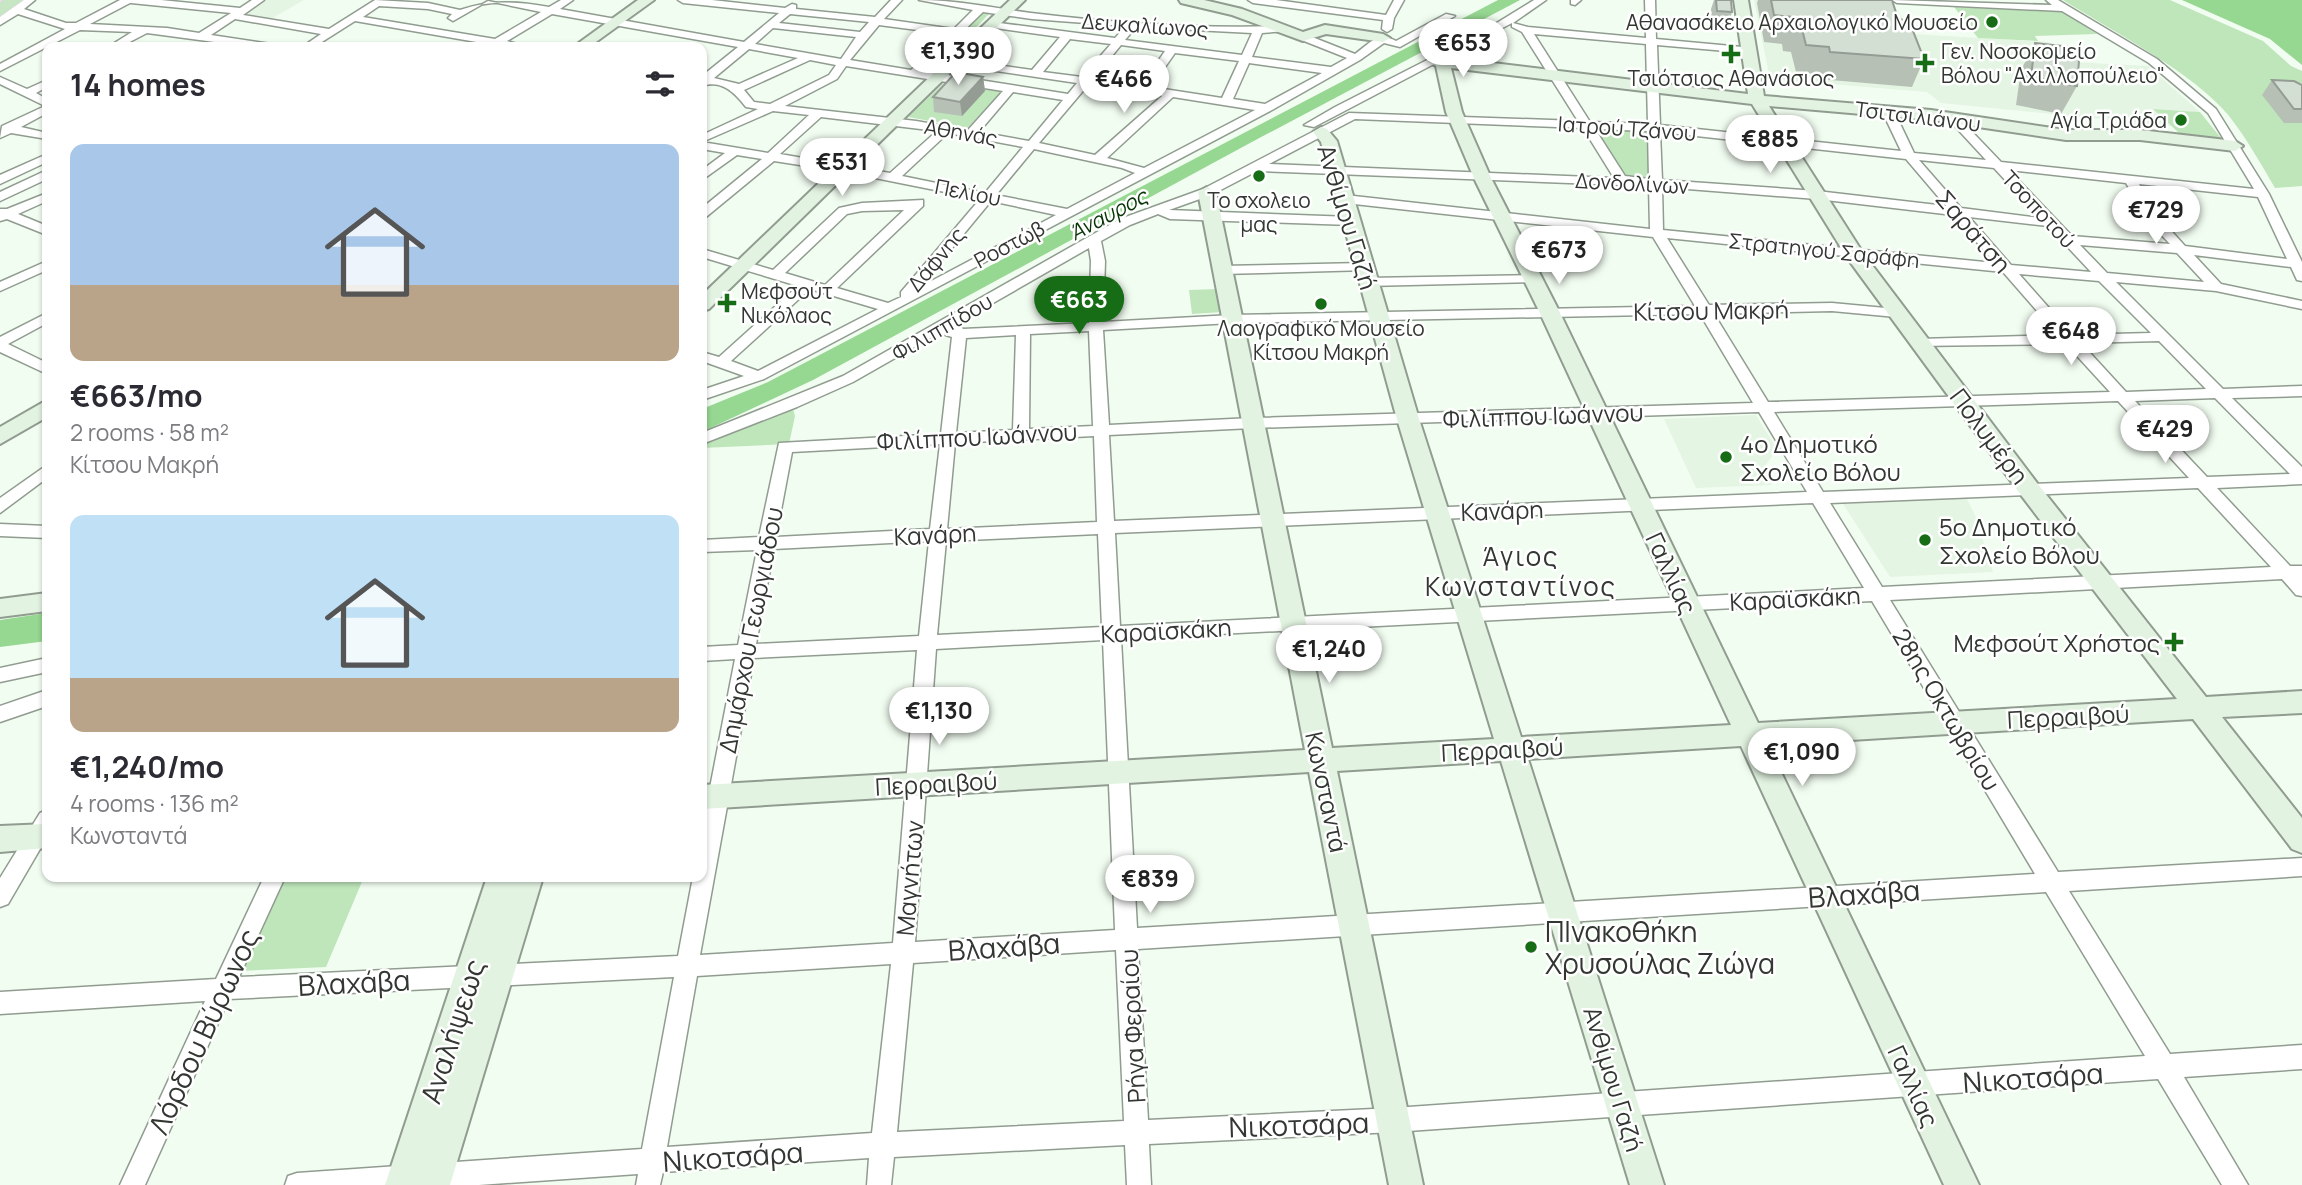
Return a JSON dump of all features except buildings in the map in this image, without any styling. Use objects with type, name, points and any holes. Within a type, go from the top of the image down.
[{"type":"street","points":[[0,22],[10,7],[30,0]]},
{"type":"street","points":[[49,42],[129,0],[172,2],[330,32]]},
{"type":"street","points":[[200,42],[260,0]]},
{"type":"street","points":[[431,32],[483,0]]},
{"type":"street","points":[[493,0],[517,2],[550,11],[846,63],[1072,98]]},
{"type":"street","points":[[499,42],[568,0]]},
{"type":"street","points":[[587,42],[647,0]]},
{"type":"street","points":[[683,0],[722,2],[956,32]]},
{"type":"street","points":[[707,78],[800,0]]},
{"type":"street","points":[[707,137],[833,76],[846,63],[863,35],[897,0]]},
{"type":"street","points":[[707,299],[1018,0]]},
{"type":"street","points":[[1186,0],[1241,6],[1283,29],[1356,58]]},
{"type":"street","points":[[1253,0],[1325,5],[1389,18]]},
{"type":"street","points":[[1303,37],[1325,29],[1390,42],[1389,18],[1399,0]]},
{"type":"street","points":[[1650,0],[1657,232]]},
{"type":"street","name":"Πολυμέρη","points":[[1741,0],[1757,100],[1855,255],[2029,489],[2302,840]]},
{"type":"street","points":[[1897,0],[2055,4],[2076,13],[2173,76],[2212,111],[2235,146],[2263,194],[2299,271]]},
{"type":"street","points":[[315,42],[380,1],[461,13]]},
{"type":"street","name":"Δευκαλίωνος","points":[[932,1],[1005,13],[1133,24],[1258,31],[1283,29]]},
{"type":"street","points":[[1439,61],[1521,27],[1544,5]]},
{"type":"street","name":"Φιλιππίδου","points":[[707,437],[819,393],[949,329],[1094,239],[1156,209],[1210,205],[1252,167],[1256,159],[1300,131],[1354,100],[1439,61],[1515,18],[1544,5]]},
{"type":"street","points":[[10,7],[51,23],[207,36],[232,42]]},
{"type":"street","points":[[167,32],[202,7]]},
{"type":"street","points":[[913,74],[980,9]]},
{"type":"street","name":"Ροστώβ","points":[[707,394],[759,376],[1268,108],[1356,58],[1450,16]]},
{"type":"street","points":[[353,18],[479,42]]},
{"type":"street","name":"Δάφνης","points":[[895,305],[1133,24]]},
{"type":"street","points":[[771,25],[863,35]]},
{"type":"street","points":[[992,25],[1334,71]]},
{"type":"street","points":[[1521,27],[1749,50]]},
{"type":"street","points":[[1521,27],[1557,76],[1623,181]]},
{"type":"street","points":[[122,42],[143,31]]},
{"type":"street","points":[[1226,102],[1258,31]]},
{"type":"street","points":[[1035,74],[1067,35]]},
{"type":"street","points":[[0,68],[42,46]]},
{"type":"street","points":[[1144,90],[1172,49]]},
{"type":"street","points":[[736,89],[810,56]]},
{"type":"street","name":"Τσιτσιλιάνου","points":[[1439,61],[1757,100],[1888,111],[2075,135],[2140,135],[2235,146]]},
{"type":"street","name":"Γαλλίας","points":[[1439,61],[1457,119],[1482,177],[1550,313],[1962,1185]]},
{"type":"street","points":[[955,62],[1268,108]]},
{"type":"street","points":[[0,80],[42,101]]},
{"type":"street","name":"Αθηνάς","points":[[707,82],[733,85],[747,103],[895,121],[971,134],[1031,145],[1143,172]]},
{"type":"street","points":[[26,94],[42,86]]},
{"type":"street","points":[[971,134],[1011,88]]},
{"type":"street","points":[[1097,160],[1171,94]]},
{"type":"street","points":[[3,130],[42,111]]},
{"type":"street","name":"Σαράτση","points":[[1888,111],[1909,155],[2007,269],[2203,482],[2294,572],[2302,590]]},
{"type":"street","points":[[707,210],[772,156],[819,112]]},
{"type":"street","name":"Ιατρού Τζάνου","points":[[1252,167],[1353,115],[1654,128],[2263,194]]},
{"type":"street","name":"Τσοποτού","points":[[1954,119],[2104,278],[2302,478]]},
{"type":"street","points":[[3,130],[42,135]]},
{"type":"street","points":[[893,177],[946,130]]},
{"type":"street","name":"Ανθίμου Γαζή","points":[[1321,132],[1329,141],[1408,419],[1647,1185]]},
{"type":"street","name":"Πελίου","points":[[707,147],[845,168],[1068,213]]},
{"type":"street","points":[[707,172],[735,151]]},
{"type":"street","points":[[0,180],[42,160]]},
{"type":"street","name":"Δονδολίνων","points":[[1252,167],[1623,181],[1656,189],[1816,195],[2053,223]]},
{"type":"street","points":[[0,197],[42,176]]},
{"type":"street","points":[[2130,179],[2152,217],[2217,287]]},
{"type":"street","points":[[827,290],[936,186]]},
{"type":"street","points":[[2,214],[42,199]]},
{"type":"street","name":"Στρατηγού Σαράφη","points":[[1156,209],[1170,215],[1210,205],[1501,216],[1855,255],[2217,287],[2302,305]]},
{"type":"street","name":"Κωνσταντά","points":[[1210,205],[1406,1185]]},
{"type":"street","points":[[775,275],[843,211],[862,207],[916,206]]},
{"type":"street","points":[[2,214],[42,229]]},
{"type":"street","name":"28ης Οκτωβρίου","points":[[1657,232],[2236,1185]]},
{"type":"street","name":"Ρήγα Φεραίου","points":[[1094,239],[1098,261],[1096,326],[1139,1185]]},
{"type":"street","points":[[2068,240],[2181,249],[2299,271]]},
{"type":"street","points":[[707,255],[827,290],[895,305]]},
{"type":"street","points":[[0,287],[42,267]]},
{"type":"street","points":[[0,270],[16,280]]},
{"type":"street","points":[[1222,270],[1532,279]]},
{"type":"street","points":[[721,363],[808,284]]},
{"type":"street","name":"Κίτσου Μακρή","points":[[949,329],[1023,330],[1232,319],[1832,307],[1896,313]]},
{"type":"street","points":[[0,345],[42,320]]},
{"type":"street","name":"Μαγνήτων","points":[[879,1185],[903,953],[927,642],[948,438],[949,329]]},
{"type":"street","points":[[1021,434],[1023,330]]},
{"type":"street","points":[[1919,343],[2162,337]]},
{"type":"street","points":[[0,345],[42,366]]},
{"type":"street","points":[[707,358],[759,376]]},
{"type":"street","name":"Φιλίππου Ιωάννου","points":[[785,447],[1252,423],[2302,391]]},
{"type":"street","points":[[3,431],[42,410]]},
{"type":"street","name":"Δημάρχου Γεωργιάδου","points":[[707,819],[710,796],[745,652],[785,447]]},
{"type":"street","points":[[0,508],[42,474]]},
{"type":"street","name":"Κανάρη","points":[[707,546],[938,533],[2302,478]]},
{"type":"street","points":[[0,530],[42,532]]},
{"type":"street","name":"Καραϊσκάκη","points":[[707,654],[2294,572]]},
{"type":"street","points":[[0,608],[42,603]]},
{"type":"street","points":[[0,675],[42,666]]},
{"type":"street","points":[[0,714],[42,700]]},
{"type":"street","name":"Περραιβού","points":[[710,796],[2302,702]]},
{"type":"street","points":[[0,839],[42,831]]},
{"type":"street","points":[[0,897],[42,834]]},
{"type":"street","name":"Βλαχάβα","points":[[0,1003],[688,966],[2302,867]]},
{"type":"street","name":"Λόρδου Βύρωνος","points":[[131,1185],[272,882]]},
{"type":"street","name":"Αναλήψεως","points":[[484,976],[501,882]]},
{"type":"street","name":"Αναλήψεως","points":[[419,1181],[484,976],[526,882]]},
{"type":"street","name":"Δημάρχου Γεωργιάδου","points":[[651,1173],[688,966],[699,882]]},
{"type":"street","name":"Νικοτσάρα","points":[[296,1185],[651,1173],[883,1145],[1394,1120],[2302,1057]]},
{"type":"shaded area","points":[[266,0],[304,0],[269,20],[240,16]]},
{"type":"shaded area","name":"Γεν. Νοσοκομείο Βόλου \"Αχιλλοπούλειο\"","points":[[1754,0],[1893,4],[1913,34],[2048,42],[2072,62],[2148,66],[2200,112],[2154,109],[2171,126],[1941,103],[1927,92],[1770,79]]},
{"type":"shaded area","points":[[2063,0],[2170,0],[2263,41],[2291,66],[2302,71],[2302,186],[2275,188],[2242,134],[2214,100],[2174,69]]},
{"type":"shaded area","points":[[1954,7],[2064,12],[2097,34],[2035,36],[2038,41],[1978,38]]},
{"type":"shaded area","points":[[980,13],[989,14],[931,73],[921,71]]},
{"type":"shaded area","points":[[946,81],[1003,90],[968,128],[908,117]]},
{"type":"shaded area","points":[[2153,109],[2200,112],[2221,138],[2180,134]]},
{"type":"shaded area","points":[[1596,129],[1648,131],[1649,178],[1623,177]]},
{"type":"shaded area","points":[[1217,289],[1222,312],[1192,314],[1189,290]]},
{"type":"shaded area","points":[[793,409],[795,416],[789,444],[707,448],[707,443]]},
{"type":"shaded area","name":"4ο Δημοτικό Σχολείο Βόλου","points":[[1756,415],[1777,449],[1763,469],[1772,485],[1696,488],[1664,419]]},
{"type":"shaded area","name":"5ο Δημοτικό Σχολείο Βόλου","points":[[1966,497],[1975,515],[1993,572],[1890,577],[1843,504]]},
{"type":"shaded area","points":[[282,882],[362,882],[326,967],[240,971]]},
{"type":"water","name":"Άναυρος","points":[[1498,0],[1520,0],[813,380],[707,430],[707,407],[768,382]]},
{"type":"water","points":[[2182,0],[2302,0],[2302,65],[2270,39]]},
{"type":"water","points":[[42,614],[42,642],[0,647],[0,620]]},
{"type":"place","name":"Αθανασάκειο Αρχαιολογικό Μουσείο","points":[[1992,22]]},
{"type":"place","name":"Τσιότσιος Αθανάσιος","points":[[1731,54]]},
{"type":"place","name":"Γεν. Νοσοκομείο Βόλου \"Αχιλλοπούλειο\"","points":[[1925,63]]},
{"type":"place","name":"Αγία Τριάδα","points":[[2181,120]]},
{"type":"place","name":"Το σχολειο μας","points":[[1259,176]]},
{"type":"place","name":"Μεφσούτ Νικόλαος","points":[[727,303]]},
{"type":"place","name":"Λαογραφικό Μουσείο Κίτσου Μακρή","points":[[1321,304]]},
{"type":"place","name":"4ο Δημοτικό Σχολείο Βόλου","points":[[1726,457]]},
{"type":"place","name":"5ο Δημοτικό Σχολείο Βόλου","points":[[1925,540]]},
{"type":"place","name":"Μεφσούτ Χρήστος","points":[[2174,642]]},
{"type":"place","name":"ΠΙνακοθήκη Χρυσούλας Ζιώγα","points":[[1531,947]]},
{"type":"district","name":"Άγιος Κωνσταντίνος","points":[[1521,571]]}]
